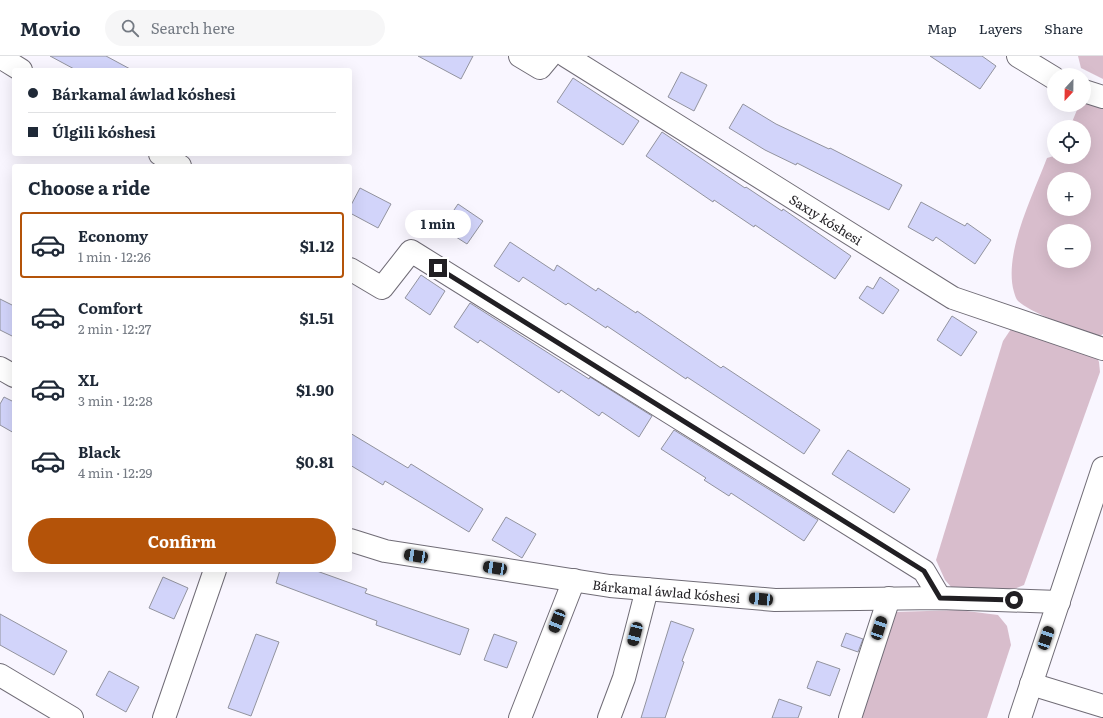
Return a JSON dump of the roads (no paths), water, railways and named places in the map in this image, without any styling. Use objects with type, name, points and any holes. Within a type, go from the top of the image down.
[{"type":"street","points":[[520,56],[540,68],[550,56]]},
{"type":"street","name":"Saxıy kóshesi","points":[[566,56],[953,298],[1103,349]]},
{"type":"street","points":[[1018,56],[1047,74]]},
{"type":"street","points":[[0,57],[18,68]]},
{"type":"street","points":[[1091,93],[1103,97]]},
{"type":"street","points":[[163,156],[177,164]]},
{"type":"street","points":[[352,270],[382,288],[411,251],[924,571],[940,598]]},
{"type":"street","points":[[0,368],[12,375]]},
{"type":"street","points":[[1020,718],[1101,481]]},
{"type":"street","name":"Bárkamal áwlad kóshesi","points":[[352,541],[385,551],[574,580],[647,589],[775,600],[940,598],[1059,602]]},
{"type":"street","points":[[164,718],[214,572]]},
{"type":"street","points":[[520,718],[574,580]]},
{"type":"street","points":[[609,718],[624,678],[647,589]]},
{"type":"street","points":[[850,718],[889,598]]},
{"type":"street","points":[[0,675],[72,718]]},
{"type":"street","points":[[1031,684],[1103,706]]}]
